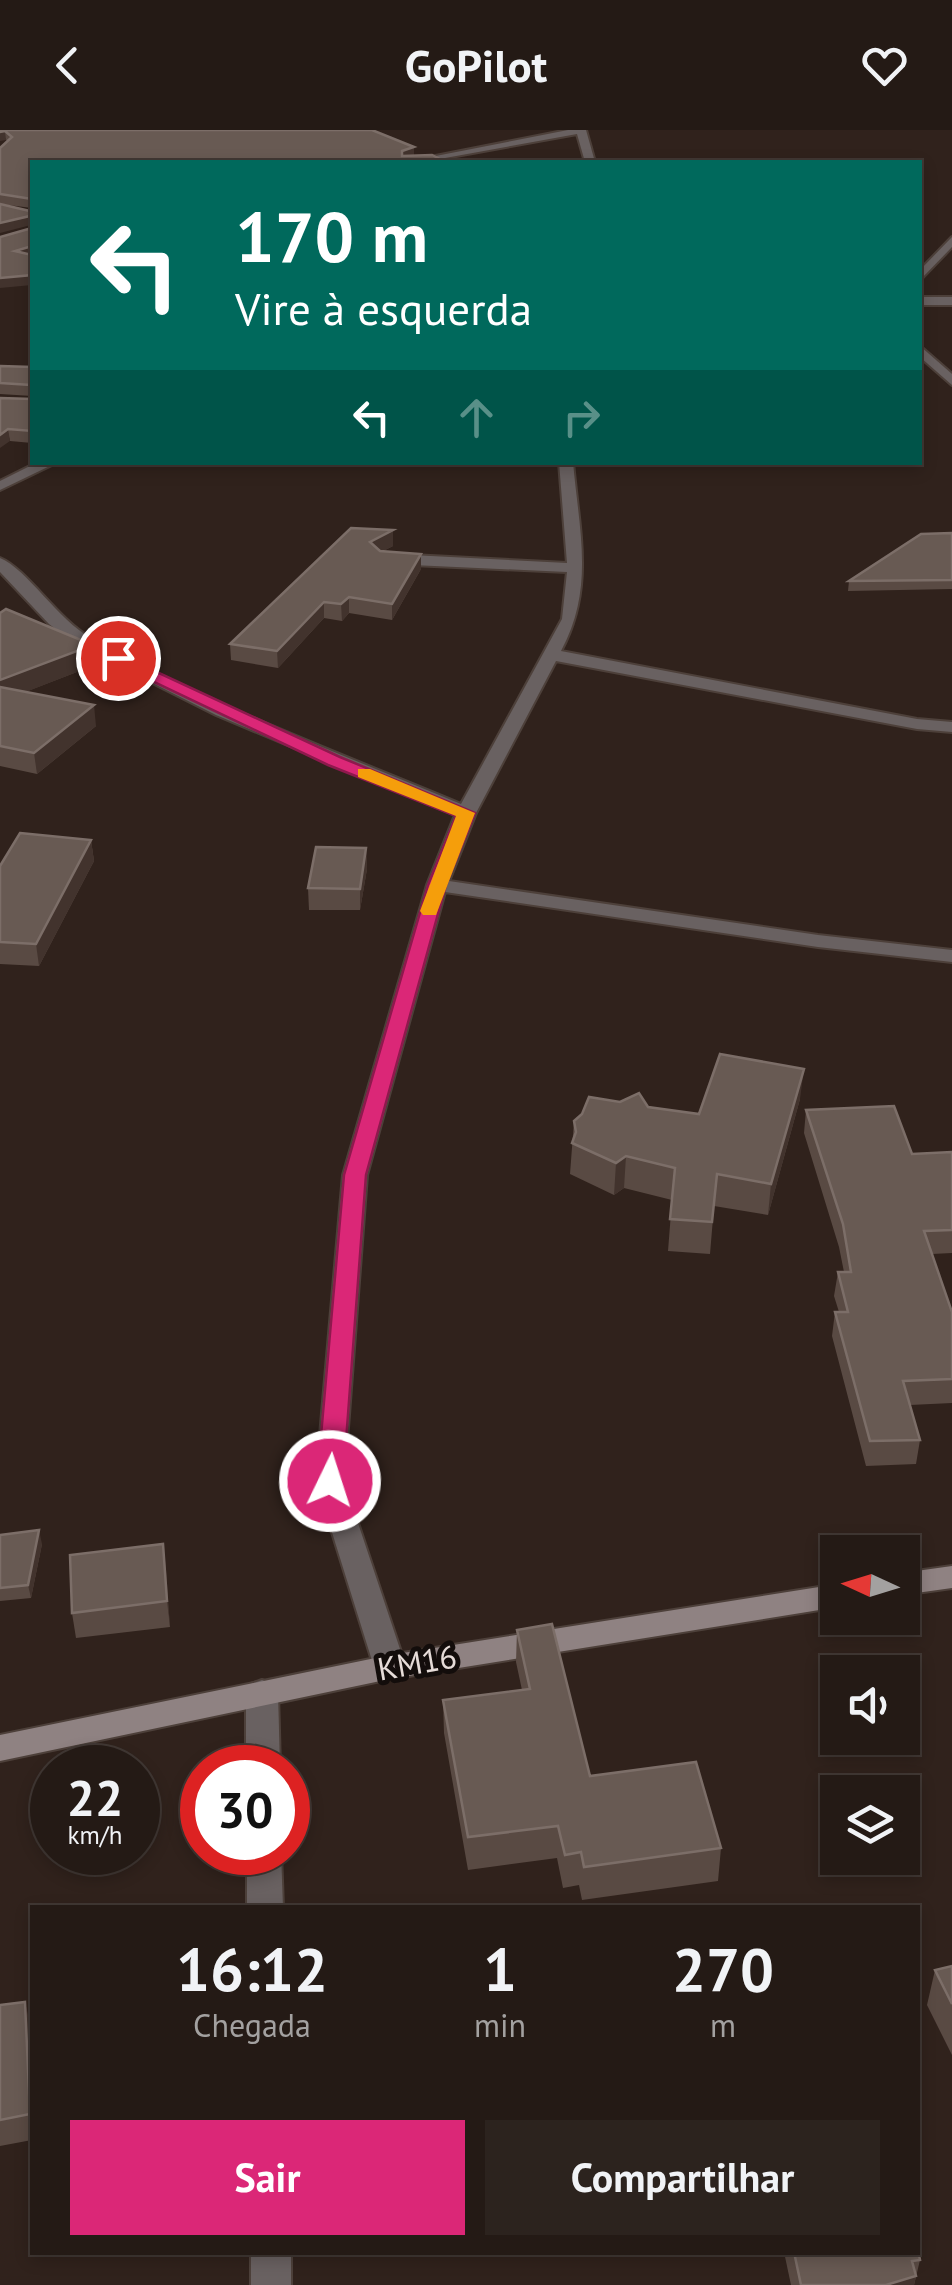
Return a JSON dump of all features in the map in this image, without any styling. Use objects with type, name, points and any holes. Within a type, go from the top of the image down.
[{"type":"street","points":[[421,160],[579,130],[589,160]]},
{"type":"street","points":[[922,274],[952,240]]},
{"type":"street","points":[[922,301],[952,301]]},
{"type":"street","points":[[922,352],[952,381]]},
{"type":"street","points":[[0,486],[45,465]]},
{"type":"street","points":[[390,1666],[330,1481],[355,1175],[437,885],[466,813],[570,619],[575,568],[566,465]]},
{"type":"street","points":[[382,559],[575,568]]},
{"type":"street","points":[[0,563],[55,621],[83,641],[302,747],[466,813]]},
{"type":"street","points":[[554,654],[917,724],[952,727]]},
{"type":"street","points":[[437,885],[818,941],[952,956]]},
{"type":"street","points":[[920,1581],[952,1576]]},
{"type":"street","name":"KM16","points":[[0,1748],[390,1666],[820,1598]]},
{"type":"street","points":[[262,1693],[263,1745]]},
{"type":"street","points":[[264,1875],[265,1905]]},
{"type":"street","points":[[271,2255],[271,2285]]},
{"type":"building","points":[[372,130],[414,147],[402,151],[402,156],[432,155],[442,160],[30,160],[30,199],[0,194],[0,148],[12,137],[0,132]]},
{"type":"building","points":[[0,204],[30,211],[30,216],[0,223]]},
{"type":"building","points":[[30,229],[30,247],[15,251],[30,255],[30,275],[0,278],[0,237]]},
{"type":"building","points":[[0,366],[30,367],[30,385],[0,383]]},
{"type":"building","points":[[0,398],[30,399],[30,431],[8,429],[0,435]]},
{"type":"building","points":[[351,528],[393,530],[370,542],[380,551],[421,554],[392,604],[349,597],[341,604],[324,602],[277,651],[230,644]]},
{"type":"building","points":[[952,533],[952,580],[849,581],[921,534]]},
{"type":"building","points":[[6,609],[93,645],[0,680],[0,613]]},
{"type":"building","points":[[0,687],[94,705],[34,753],[0,746]]},
{"type":"building","points":[[20,833],[91,840],[36,944],[0,942],[0,866]]},
{"type":"building","points":[[316,847],[366,848],[360,889],[308,888]]},
{"type":"building","points":[[720,1054],[804,1069],[771,1184],[717,1174],[712,1222],[670,1219],[675,1168],[626,1156],[616,1163],[572,1143],[574,1121],[582,1114],[589,1097],[620,1102],[639,1093],[648,1107],[699,1114]]},
{"type":"building","points":[[894,1106],[912,1154],[952,1152],[952,1230],[924,1231],[952,1312],[952,1379],[903,1381],[920,1440],[870,1441],[835,1312],[848,1312],[838,1272],[851,1272],[843,1224],[806,1110]]},
{"type":"building","points":[[39,1530],[28,1585],[0,1588],[0,1535]]},
{"type":"building","points":[[163,1544],[167,1601],[72,1613],[70,1555]]},
{"type":"building","points":[[552,1624],[590,1776],[696,1762],[721,1848],[584,1867],[581,1852],[565,1855],[558,1826],[468,1837],[443,1700],[530,1689],[517,1630]]},
{"type":"building","points":[[952,1966],[952,2004],[935,1970]]},
{"type":"building","points":[[25,2002],[30,2114],[0,2120],[0,2005]]},
{"type":"building","points":[[795,2255],[919,2255],[920,2260],[912,2261],[916,2276],[886,2285],[801,2285]]},
{"type":"slow traffic","points":[[364,773],[466,813],[430,911]]},
{"type":"route","points":[[118,658],[222,711],[334,761],[466,813],[437,885],[355,1175],[330,1481]]}]
